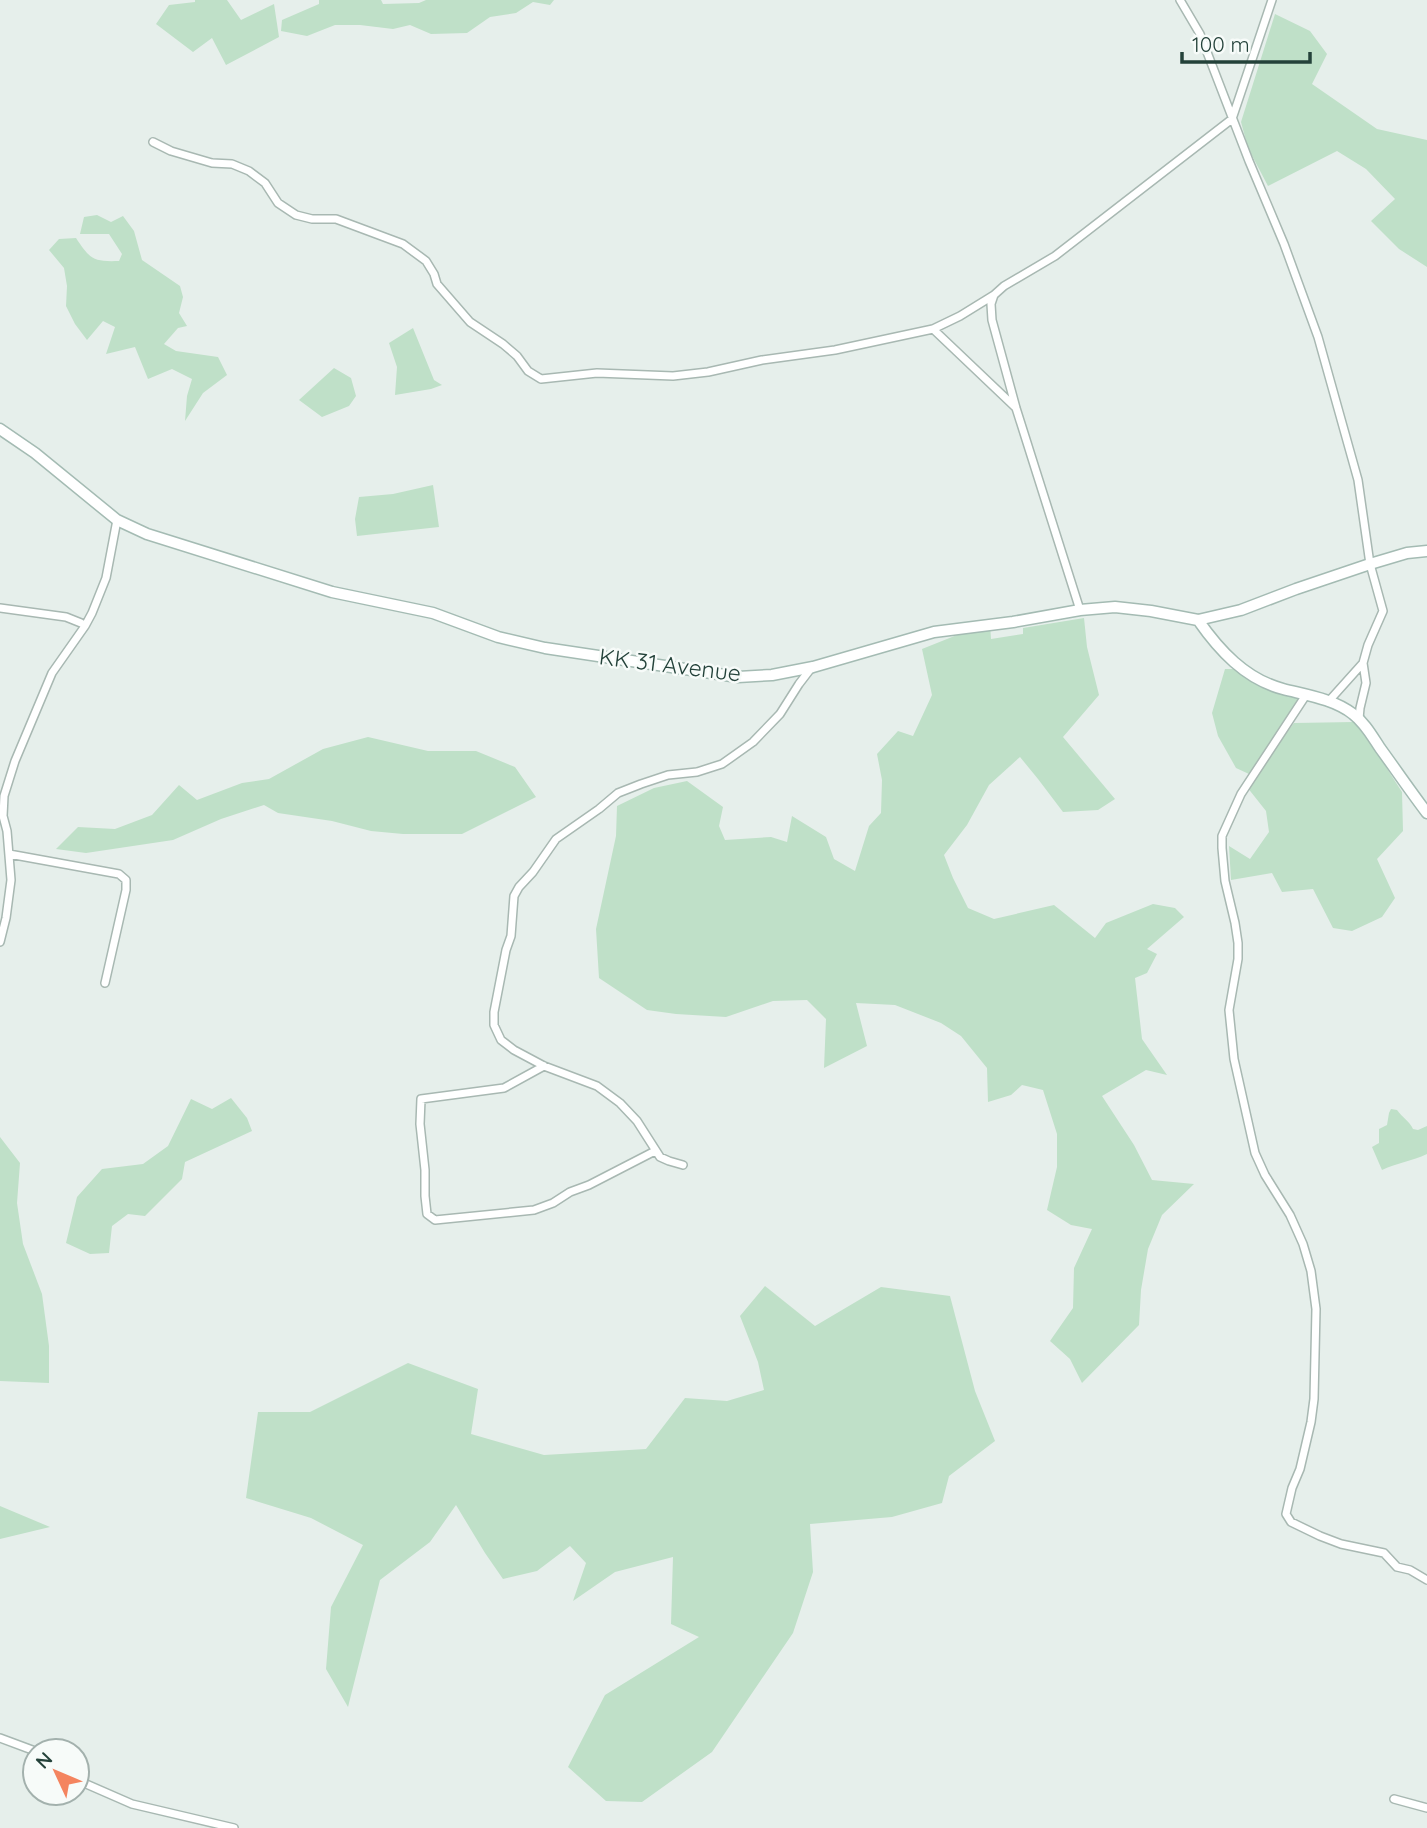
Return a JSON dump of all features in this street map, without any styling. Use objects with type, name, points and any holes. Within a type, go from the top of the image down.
[{"type":"main road","name":"KK 31 Avenue","points":[[0,429],[35,453],[117,520],[147,534],[332,592],[433,613],[498,637],[545,648],[738,677],[772,675],[813,667],[934,632],[1080,610],[1115,607],[1198,620]]},
{"type":"main road","points":[[1427,551],[1407,553],[1370,564],[1241,610],[1198,620],[1212,640],[1235,664],[1254,676],[1279,688],[1340,706],[1359,720],[1427,813]]},
{"type":"street","points":[[1180,0],[1200,34],[1284,244],[1318,337],[1358,480],[1370,564],[1383,611],[1363,663],[1366,683],[1359,720]]},
{"type":"street","points":[[153,142],[171,151],[212,163],[232,164],[249,172],[265,183],[278,202],[296,215],[312,219],[336,219],[403,244],[426,261],[437,284],[470,322],[503,344],[517,356],[528,371],[541,379],[597,373],[673,376],[709,372],[933,328],[960,316],[994,295],[1004,285],[1055,256],[1232,119],[1272,0]]},
{"type":"street","points":[[994,295],[991,304],[992,320],[1016,408],[1080,610]]},
{"type":"street","points":[[933,328],[1016,408]]},
{"type":"street","points":[[0,942],[11,880],[4,796],[15,761],[52,673],[92,613],[106,578],[117,520]]},
{"type":"street","points":[[0,608],[66,617],[81,623]]},
{"type":"street","points":[[1328,702],[1363,663]]},
{"type":"street","points":[[683,1165],[660,1157],[637,1121],[620,1103],[597,1086],[544,1066],[501,1040],[494,1026],[494,1012],[511,936],[514,896],[556,839],[599,810],[618,793],[668,775],[698,772],[722,764],[753,742],[780,714],[813,667]]},
{"type":"street","points":[[1306,695],[1241,794],[1222,836],[1225,881],[1236,923],[1238,943],[1238,959],[1229,1010],[1234,1059],[1255,1153],[1303,1244],[1311,1271],[1316,1309],[1311,1422],[1286,1514],[1291,1522],[1320,1536],[1341,1544],[1384,1553],[1397,1567],[1410,1570],[1427,1580]]},
{"type":"street","points":[[9,853],[120,874],[126,880],[105,984]]},
{"type":"street","points":[[544,1066],[504,1088],[421,1099],[420,1124],[427,1214],[435,1220],[534,1210],[655,1151]]},
{"type":"street","points":[[0,1738],[21,1746]]},
{"type":"street","points":[[91,1786],[132,1804],[234,1828]]},
{"type":"street","points":[[1394,1799],[1427,1808]]},
{"type":"green space","points":[[195,0],[227,0],[241,20],[274,4],[279,37],[226,65],[212,38],[193,52],[156,24],[169,5]]},
{"type":"green space","points":[[319,0],[381,0],[383,4],[419,3],[426,0],[554,0],[550,5],[533,2],[516,13],[490,17],[467,33],[431,34],[410,25],[393,29],[335,25],[307,36],[281,31],[282,20],[319,4]]},
{"type":"green space","points":[[1275,14],[1310,31],[1327,54],[1312,84],[1377,129],[1427,140],[1427,267],[1399,249],[1371,221],[1395,199],[1366,169],[1337,151],[1268,186],[1248,148],[1241,122]]},
{"type":"green space","points":[[97,215],[111,222],[123,216],[134,231],[142,260],[180,286],[183,297],[179,313],[187,326],[178,328],[164,344],[176,351],[218,357],[227,375],[203,393],[185,421],[187,396],[192,379],[172,369],[148,379],[135,347],[106,354],[115,327],[103,321],[87,340],[66,306],[64,268],[49,250],[59,239],[76,238],[89,255],[98,260],[119,261],[122,254],[109,234],[80,234],[84,217]]},
{"type":"green space","points":[[413,328],[434,380],[442,385],[395,395],[397,367],[389,343]]},
{"type":"green space","points":[[334,368],[351,378],[356,396],[349,406],[322,417],[299,400]]},
{"type":"green space","points":[[433,485],[439,527],[357,536],[355,519],[359,497],[393,494]]},
{"type":"green space","points":[[1084,618],[1087,647],[1099,695],[1063,737],[1115,799],[1098,810],[1063,812],[1020,757],[989,785],[967,825],[944,855],[968,908],[994,919],[1054,905],[1095,938],[1106,923],[1153,904],[1175,908],[1184,917],[1147,949],[1157,954],[1147,973],[1135,978],[1142,1039],[1167,1075],[1146,1070],[1102,1096],[1134,1145],[1152,1180],[1194,1184],[1162,1215],[1148,1249],[1141,1290],[1139,1325],[1082,1383],[1070,1359],[1050,1341],[1073,1308],[1074,1268],[1092,1229],[1071,1225],[1047,1210],[1057,1167],[1057,1134],[1043,1090],[1022,1085],[1011,1095],[988,1102],[987,1068],[961,1036],[941,1023],[895,1005],[856,1003],[867,1046],[824,1068],[826,1019],[807,1000],[773,1001],[726,1017],[647,1010],[599,978],[596,929],[616,836],[617,806],[654,788],[687,781],[723,807],[719,826],[725,840],[771,837],[787,842],[792,816],[826,837],[834,859],[855,871],[869,826],[881,813],[882,780],[877,754],[898,731],[913,736],[932,695],[922,649],[990,624],[991,639],[1023,634],[1023,628]]},
{"type":"green space","points":[[1225,669],[1233,669],[1262,688],[1268,686],[1300,700],[1249,774],[1236,768],[1218,736],[1212,713]]},
{"type":"green space","points":[[1354,722],[1402,792],[1403,831],[1377,859],[1395,898],[1382,917],[1352,931],[1333,928],[1313,889],[1282,892],[1272,873],[1231,880],[1229,846],[1250,859],[1269,832],[1266,811],[1247,787],[1294,723]]},
{"type":"green space","points":[[368,737],[428,751],[476,751],[515,767],[536,797],[462,834],[371,831],[332,821],[278,813],[264,805],[221,819],[173,840],[86,853],[56,849],[78,827],[115,829],[152,815],[179,785],[197,800],[242,783],[269,779],[323,749]]},
{"type":"green space","points":[[231,1098],[247,1118],[252,1131],[185,1162],[182,1179],[145,1216],[128,1214],[112,1226],[109,1253],[90,1254],[66,1243],[77,1197],[102,1169],[143,1164],[168,1146],[191,1099],[212,1109]]},
{"type":"green space","points":[[1391,1109],[1397,1110],[1413,1129],[1427,1126],[1427,1154],[1382,1170],[1372,1147],[1379,1143],[1379,1129],[1387,1125]]},
{"type":"green space","points":[[0,1137],[20,1163],[17,1203],[23,1244],[42,1294],[49,1346],[49,1383],[0,1381]]},
{"type":"green space","points":[[765,1286],[815,1326],[881,1287],[950,1296],[975,1391],[995,1441],[949,1476],[942,1503],[892,1517],[810,1524],[813,1572],[793,1633],[712,1752],[642,1802],[606,1801],[568,1767],[605,1695],[699,1637],[671,1624],[673,1557],[615,1572],[573,1601],[586,1563],[570,1546],[537,1571],[503,1579],[456,1505],[430,1542],[380,1580],[348,1707],[326,1669],[331,1607],[363,1545],[311,1518],[246,1498],[258,1412],[310,1412],[408,1363],[478,1389],[471,1434],[544,1455],[646,1449],[685,1398],[727,1401],[764,1390],[758,1362],[740,1316]]},
{"type":"green space","points":[[0,1506],[50,1527],[0,1539]]}]
